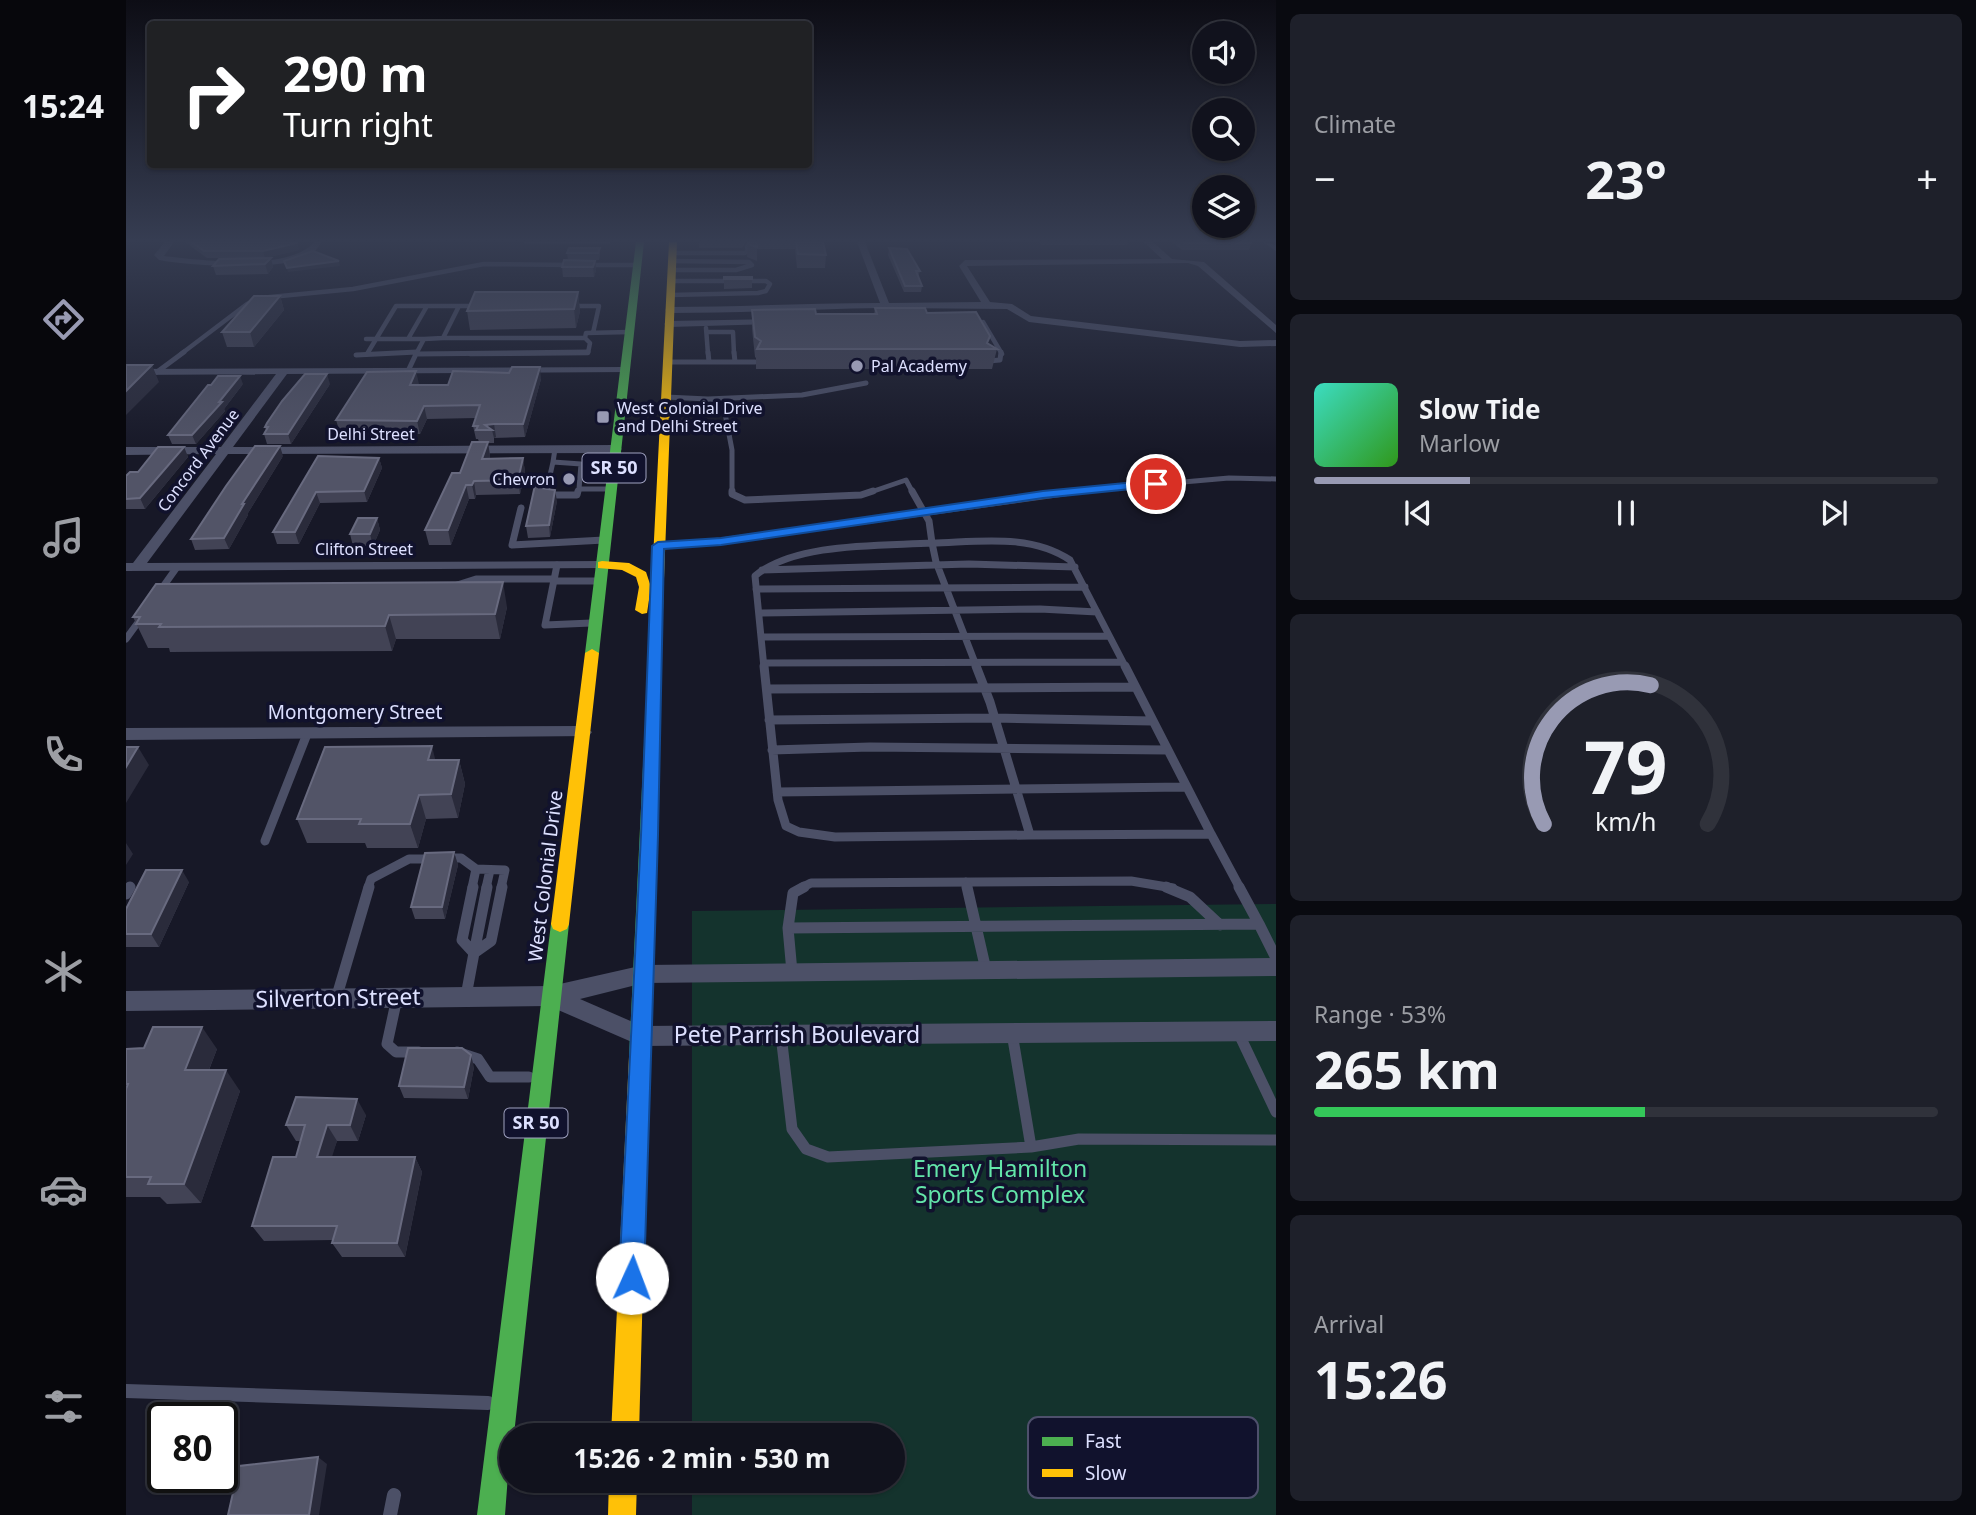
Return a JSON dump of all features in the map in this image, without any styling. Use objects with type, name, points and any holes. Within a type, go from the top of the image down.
[{"type":"highway","name":"West Colonial Drive","points":[[491,1515],[631,313]]},
{"type":"highway","name":"SR 50","points":[[625,1423],[658,546],[670,313]]},
{"type":"highway","points":[[625,370],[648,372],[655,384],[653,410],[665,416]]},
{"type":"highway","points":[[611,492],[626,508]]},
{"type":"highway","points":[[638,543],[658,546]]},
{"type":"highway","points":[[602,573],[625,566],[642,575],[645,587],[641,633],[656,646]]},
{"type":"highway","points":[[622,1515],[623,1493]]},
{"type":"street","points":[[695,313],[706,328],[789,322]]},
{"type":"street","points":[[888,313],[891,322]]},
{"type":"street","points":[[1019,313],[1028,319],[1240,344],[1276,343]]},
{"type":"street","points":[[1256,313],[1276,330]]},
{"type":"street","points":[[878,322],[904,322]]},
{"type":"street","points":[[970,322],[983,322]]},
{"type":"street","points":[[126,372],[625,370]]},
{"type":"street","name":"Concord Avenue","points":[[131,567],[284,371]]},
{"type":"street","name":"Delhi Street","points":[[126,451],[616,449]]},
{"type":"street","name":"Clifton Street","points":[[131,567],[473,566],[556,575],[602,573]]},
{"type":"street","name":"Montgomery Street","points":[[126,734],[583,732]]},
{"type":"street","points":[[551,996],[644,974],[1276,967]]},
{"type":"street","name":"Silverton Street","points":[[126,1001],[551,996]]},
{"type":"street","name":"Pete Parrish Boulevard","points":[[551,996],[641,1035],[1276,1031]]},
{"type":"lane","points":[[157,372],[235,313]]},
{"type":"lane","points":[[367,354],[392,313]]},
{"type":"lane","points":[[408,339],[423,313]]},
{"type":"lane","points":[[443,338],[456,313]]},
{"type":"lane","points":[[593,333],[598,313]]},
{"type":"lane","points":[[983,322],[1002,354],[1000,360],[988,361]]},
{"type":"lane","points":[[709,362],[706,328],[733,332],[735,362]]},
{"type":"lane","points":[[585,338],[586,333],[629,332]]},
{"type":"lane","points":[[356,355],[588,353],[590,343],[585,338],[366,339]]},
{"type":"lane","points":[[408,371],[424,339]]},
{"type":"lane","points":[[668,362],[755,362]]},
{"type":"lane","points":[[666,397],[708,399],[802,395],[866,383]]},
{"type":"lane","points":[[708,399],[724,408],[732,450],[732,494],[738,498],[745,500],[861,495],[906,480],[929,522],[937,564],[984,688],[1030,835]]},
{"type":"lane","points":[[552,462],[581,464],[577,495],[545,495],[552,462],[555,449]]},
{"type":"lane","points":[[658,546],[709,543],[1107,487],[1229,478],[1276,479]]},
{"type":"lane","points":[[579,489],[611,492]]},
{"type":"lane","points":[[521,508],[512,545],[555,545],[573,540],[605,540]]},
{"type":"lane","points":[[1211,834],[811,835],[794,831],[786,826],[777,792],[756,589],[755,576],[758,570],[778,560],[802,555],[932,543],[1040,546],[1063,554],[1075,567],[1121,662],[1276,958]]},
{"type":"lane","points":[[758,570],[937,564],[1075,567]]},
{"type":"lane","points":[[468,581],[473,566]]},
{"type":"lane","points":[[152,602],[177,567]]},
{"type":"lane","points":[[442,590],[468,581],[556,575],[545,625],[596,623]]},
{"type":"lane","points":[[756,589],[1085,587]]},
{"type":"lane","points":[[158,593],[172,593]]},
{"type":"lane","points":[[760,613],[1040,610],[1097,612]]},
{"type":"lane","points":[[126,639],[146,611]]},
{"type":"lane","points":[[762,637],[1108,636]]},
{"type":"lane","points":[[764,663],[1121,662]]},
{"type":"lane","points":[[766,689],[1135,687]]},
{"type":"lane","points":[[769,720],[994,718],[1152,721]]},
{"type":"lane","points":[[265,841],[307,733]]},
{"type":"lane","points":[[772,750],[870,747],[1167,750]]},
{"type":"lane","points":[[777,792],[1186,787]]},
{"type":"lane","points":[[336,999],[370,879],[409,859],[461,858],[476,869],[505,870],[491,941],[474,953],[466,996]]},
{"type":"lane","points":[[474,953],[462,940],[476,869]]},
{"type":"lane","points":[[792,972],[789,928],[793,892],[811,883],[1131,881],[1169,886],[1191,895],[1220,925]]},
{"type":"lane","points":[[966,882],[986,970]]},
{"type":"lane","points":[[789,928],[1259,924]]},
{"type":"lane","points":[[397,998],[387,1044],[396,1052],[469,1052],[484,1064],[490,1077],[541,1077]]},
{"type":"lane","points":[[1238,1032],[1276,1111]]},
{"type":"lane","points":[[1013,1033],[1031,1147]]},
{"type":"lane","points":[[781,1035],[792,1129],[806,1149],[828,1157],[1031,1147],[1079,1139],[1276,1140]]},
{"type":"lane","points":[[126,1391],[456,1403],[504,1402]]},
{"type":"lane","points":[[390,1515],[394,1494]]},
{"type":"green space","name":"Emery Hamilton Sports Complex","points":[[1276,904],[1276,1515],[692,1515],[692,1493],[905,1493],[905,1423],[692,1423],[692,911]]},
{"type":"building","points":[[239,313],[266,313],[250,332],[222,332]]},
{"type":"building","points":[[752,313],[976,313],[990,336],[987,343],[997,349],[757,349],[761,341],[755,337]]},
{"type":"building","points":[[126,365],[152,365],[126,391]]},
{"type":"building","points":[[512,367],[540,367],[523,424],[485,425],[492,430],[476,430],[478,426],[473,426],[480,405],[424,406],[417,421],[336,420],[367,372],[416,371],[410,385],[448,385],[453,371],[509,373]]},
{"type":"building","points":[[305,374],[327,374],[288,434],[264,434],[267,423],[282,401]]},
{"type":"building","points":[[218,376],[240,376],[219,402],[222,402],[192,435],[168,435],[208,385]]},
{"type":"building","points":[[472,442],[488,442],[482,459],[523,458],[518,480],[474,481],[472,485],[466,485],[448,530],[425,530],[452,473],[460,473]]},
{"type":"building","points":[[255,446],[280,446],[242,504],[224,538],[191,539],[226,486]]},
{"type":"building","points":[[158,447],[184,447],[140,498],[126,499],[126,476],[130,472],[138,472]]},
{"type":"building","points":[[318,456],[379,458],[364,491],[316,492],[295,532],[273,532]]},
{"type":"building","points":[[537,476],[541,476],[540,488],[555,490],[549,525],[526,526]]},
{"type":"building","points":[[358,518],[377,518],[370,534],[350,534]]},
{"type":"building","points":[[503,582],[495,614],[389,615],[385,626],[159,627],[161,624],[136,624],[140,617],[133,617],[156,584]]},
{"type":"building","points":[[432,746],[428,760],[459,760],[451,794],[419,795],[410,824],[359,824],[361,819],[297,819],[325,747]]},
{"type":"building","points":[[126,747],[138,747],[126,767]]},
{"type":"building","points":[[454,852],[442,907],[411,907],[425,853]]},
{"type":"building","points":[[146,870],[182,870],[151,934],[126,934],[126,909]]},
{"type":"building","points":[[153,1027],[202,1027],[185,1070],[226,1070],[184,1184],[148,1184],[151,1177],[126,1177],[126,1049],[144,1048]]},
{"type":"building","points":[[408,1048],[462,1048],[471,1055],[464,1087],[399,1086]]},
{"type":"building","points":[[296,1097],[357,1099],[350,1125],[327,1125],[317,1157],[415,1157],[397,1243],[332,1243],[337,1226],[252,1226],[273,1157],[296,1157],[305,1125],[286,1125]]},
{"type":"building","points":[[318,1457],[309,1515],[228,1515],[233,1493],[238,1493],[239,1466]]},
{"type":"traffic: fast","points":[[592,653],[632,313]]},
{"type":"traffic: fast","points":[[639,1057],[658,579]]},
{"type":"traffic: fast","points":[[491,1515],[560,924]]},
{"type":"traffic: slow","points":[[658,579],[670,313]]},
{"type":"traffic: slow","points":[[602,565],[625,566],[642,575],[645,587],[642,610]]},
{"type":"traffic: slow","points":[[560,924],[592,653]]},
{"type":"traffic: slow","points":[[625,1423],[639,1057]]},
{"type":"traffic: slow","points":[[622,1515],[623,1493]]},
{"type":"place","name":"Pal Academy","points":[[857,366]]},
{"type":"place","name":"West Colonial Drive and Delhi Street","points":[[603,417]]},
{"type":"place","name":"Chevron","points":[[569,479]]},
{"type":"route","points":[[632,1278],[650,835],[658,546],[685,546],[1043,494],[1156,484]]}]
